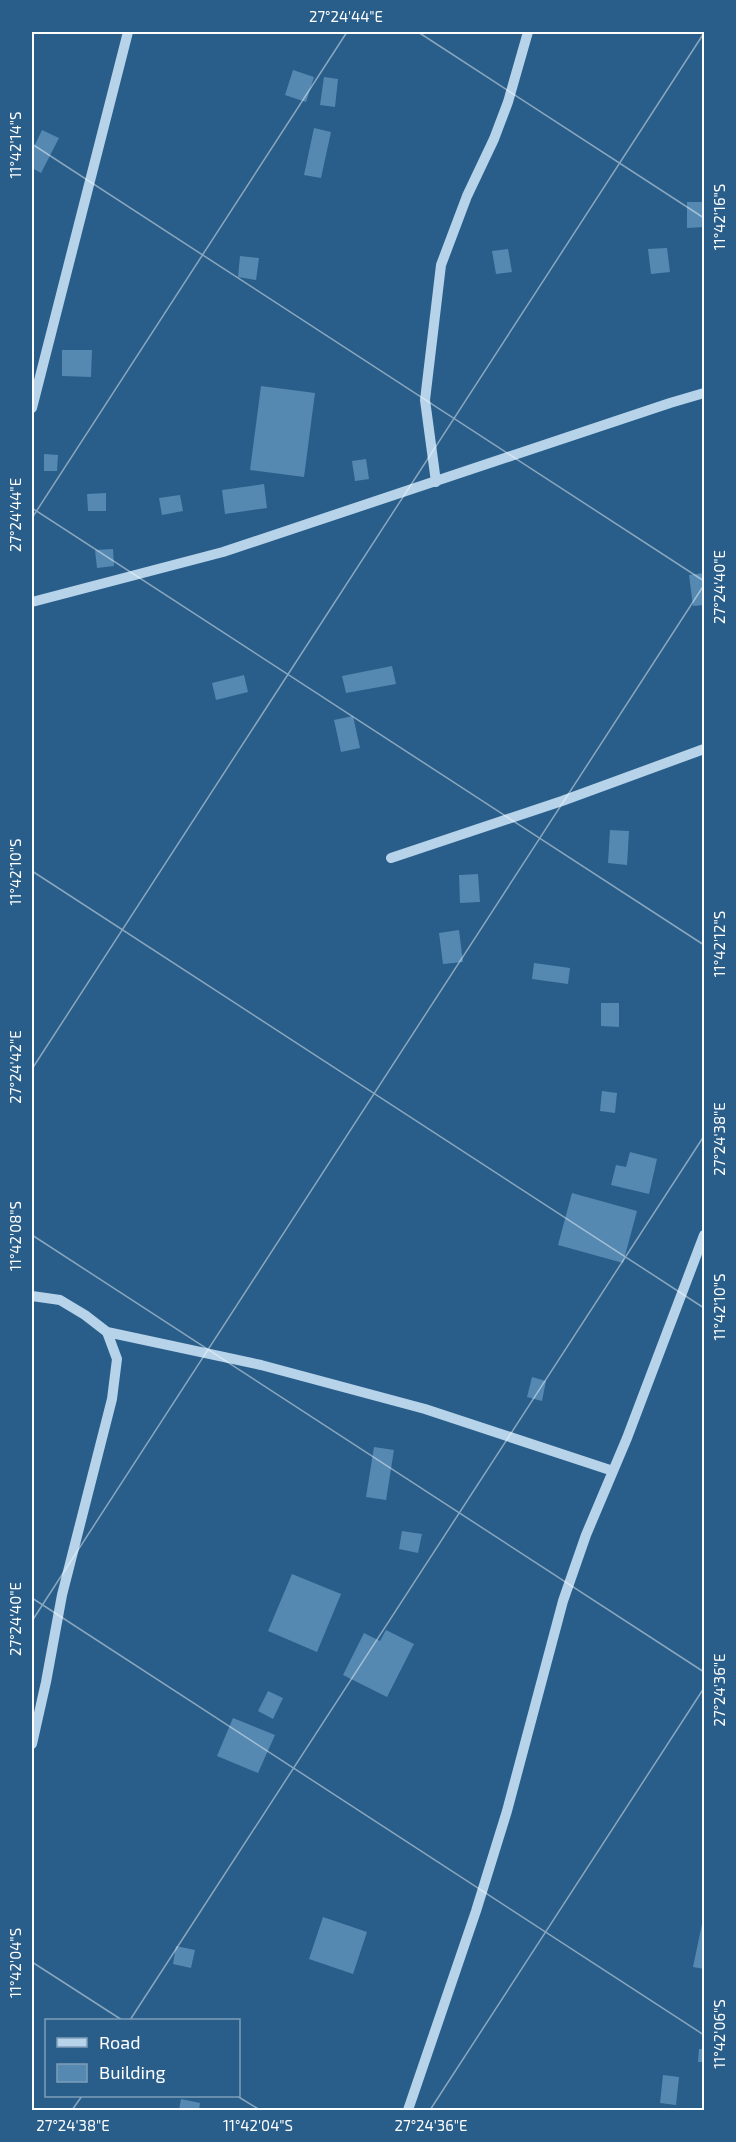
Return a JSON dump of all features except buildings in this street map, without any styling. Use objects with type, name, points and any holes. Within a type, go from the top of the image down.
[{"type":"street","points":[[32,408],[128,32]]},
{"type":"street","points":[[436,482],[424,400],[441,265],[467,196],[508,102],[528,32]]},
{"type":"street","points":[[32,602],[223,552],[705,393]]},
{"type":"street","points":[[391,858],[562,801],[705,749]]},
{"type":"street","points":[[408,2110],[476,1911],[507,1811],[563,1601],[586,1535],[705,1235]]},
{"type":"street","points":[[32,1296],[60,1300],[107,1332],[261,1365],[425,1409],[613,1471]]},
{"type":"street","points":[[32,1744],[62,1595],[112,1399],[117,1359],[107,1332]]}]
